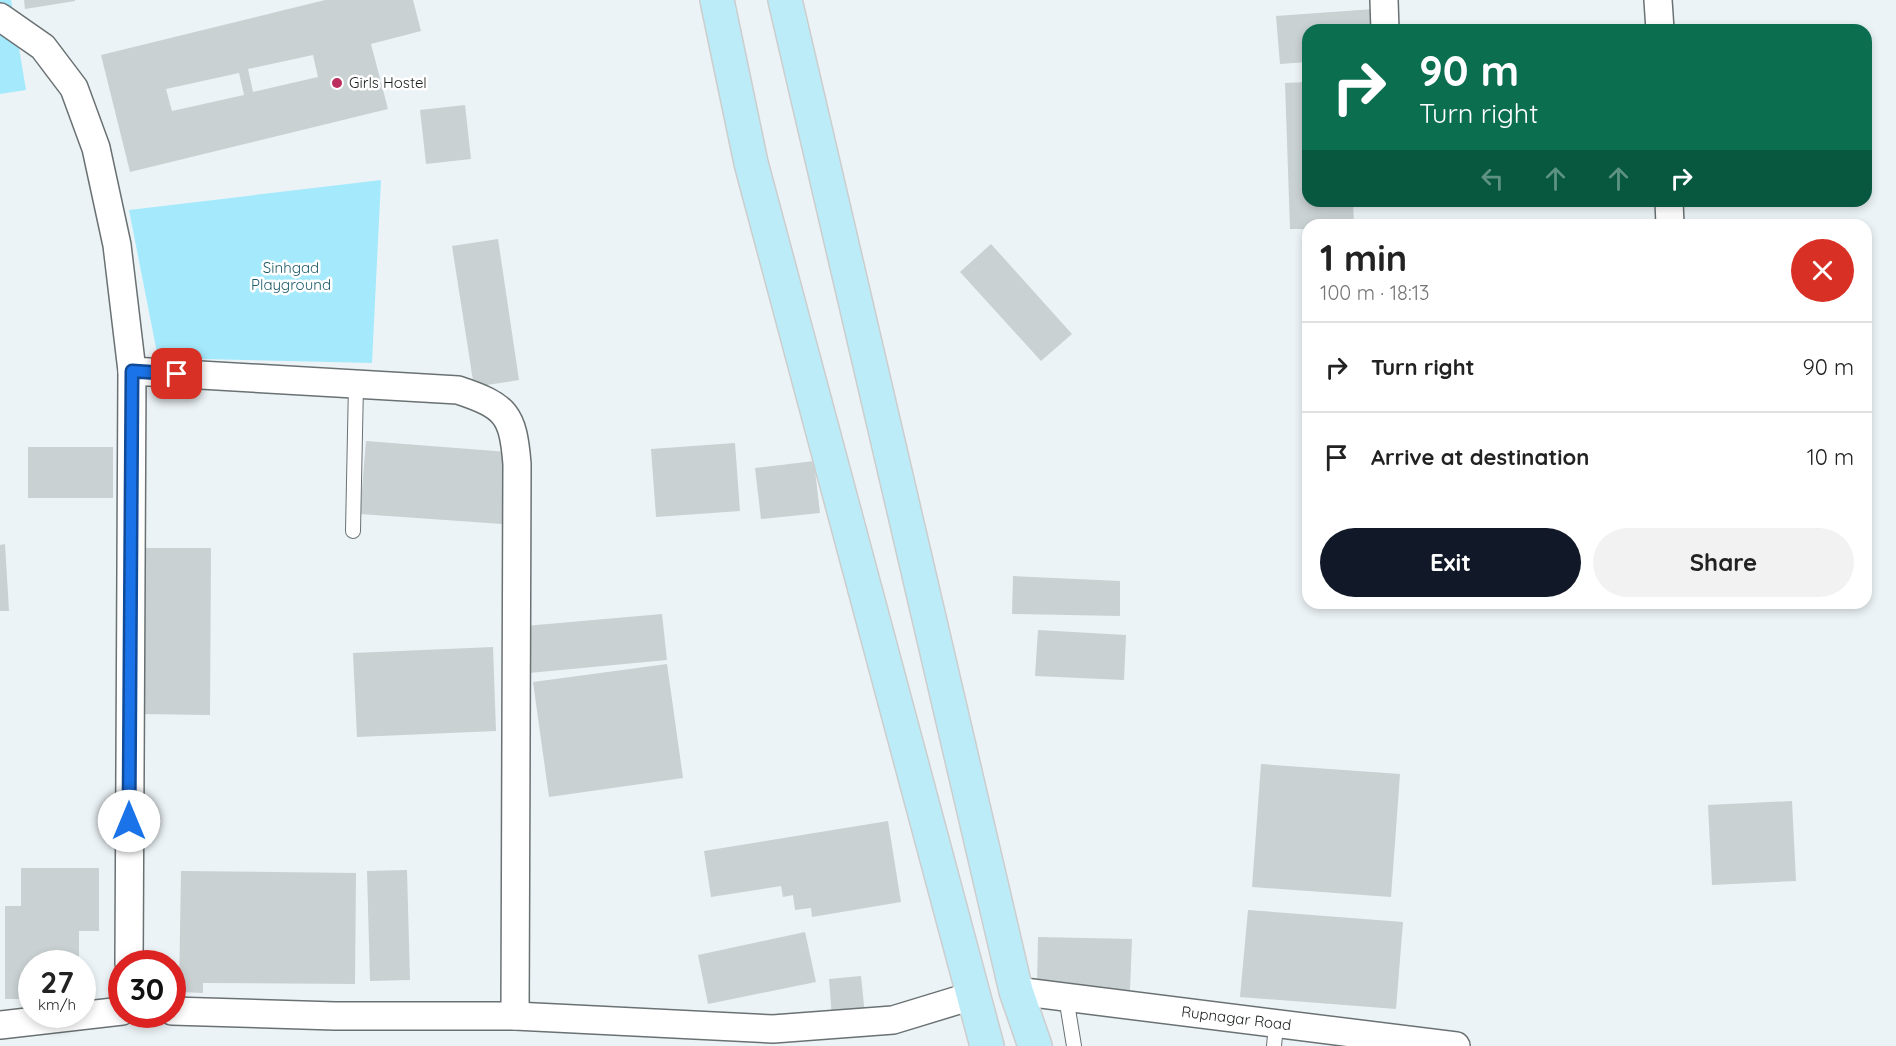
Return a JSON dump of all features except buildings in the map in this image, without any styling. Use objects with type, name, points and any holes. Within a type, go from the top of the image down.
[{"type":"main road","points":[[717,0],[751,163],[987,1046]]},
{"type":"main road","points":[[785,0],[1016,991],[1035,1046]]},
{"type":"street","points":[[1384,0],[1385,24]]},
{"type":"street","points":[[1658,0],[1660,24]]},
{"type":"street","points":[[0,17],[43,47],[74,88],[96,148],[117,245],[132,371],[129,950]]},
{"type":"street","points":[[132,371],[458,390],[486,399],[504,413],[514,436],[517,464],[515,1016]]},
{"type":"street","name":"Rupnagar Road","points":[[1016,991],[1066,997],[1275,1035],[1456,1046]]},
{"type":"street","points":[[186,1011],[335,1016],[515,1016],[773,1029],[893,1020],[975,995]]},
{"type":"street","points":[[0,1024],[108,1012]]},
{"type":"lane","points":[[353,531],[356,384]]},
{"type":"lane","points":[[1066,997],[1074,1046]]},
{"type":"green space","points":[[0,0],[11,0],[26,90],[0,94]]},
{"type":"green space","name":"Sinhgad Playground","points":[[381,180],[372,363],[158,358],[129,210]]},
{"type":"place","name":"Girls Hostel","points":[[337,83]]},
{"type":"route","points":[[129,821],[132,371],[177,374]]}]
